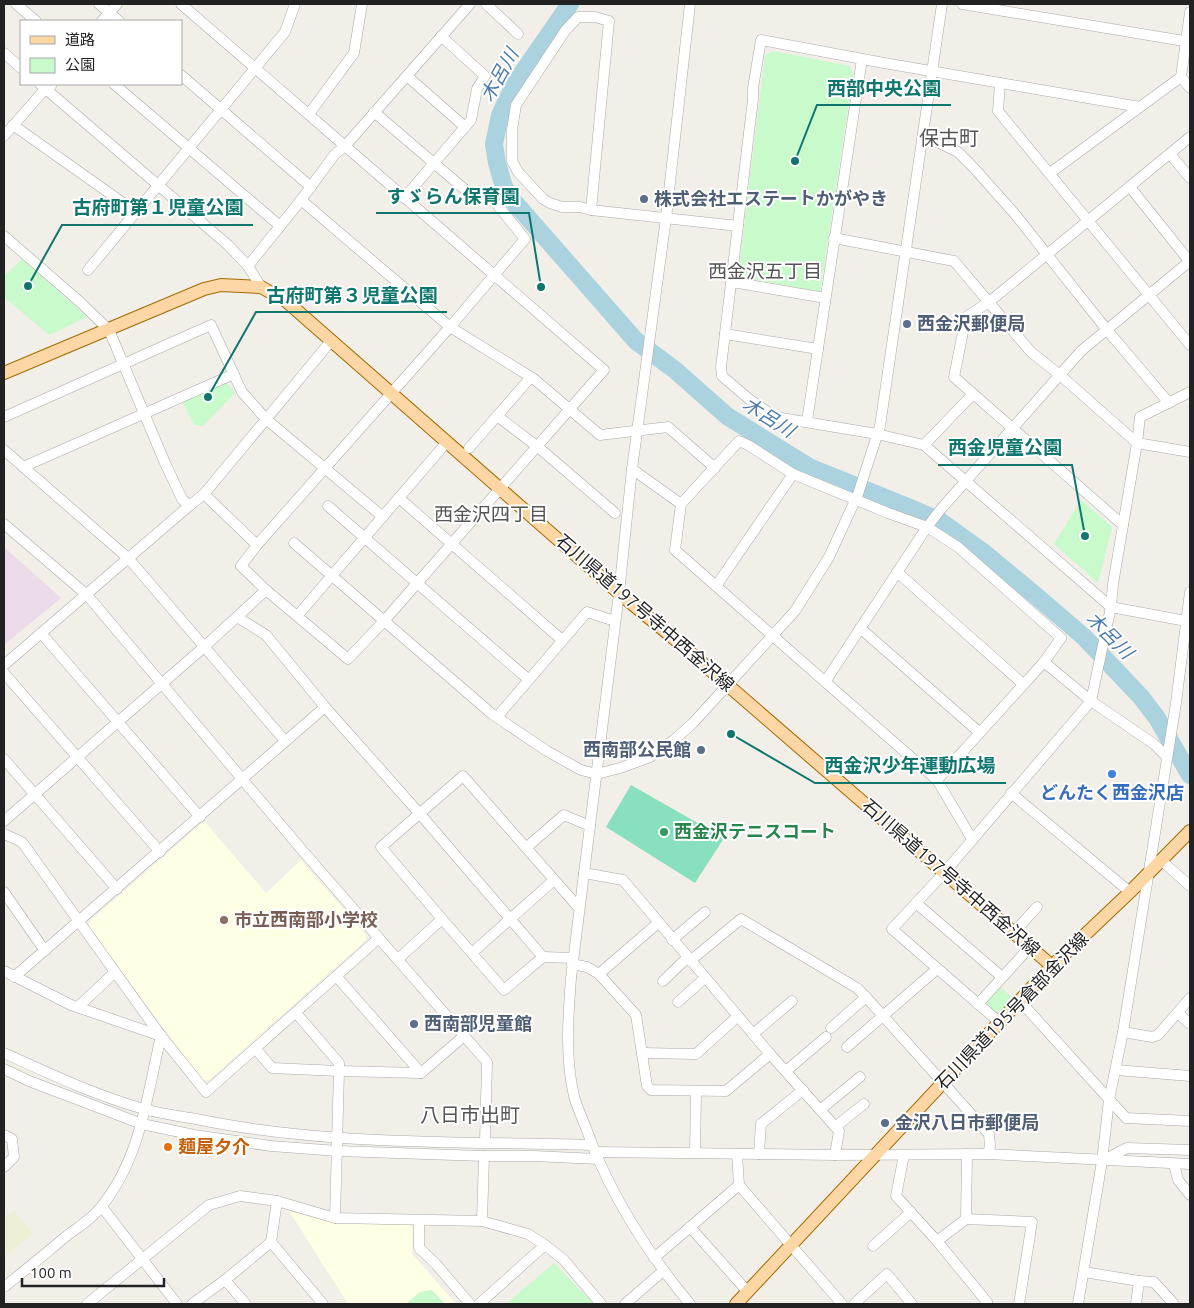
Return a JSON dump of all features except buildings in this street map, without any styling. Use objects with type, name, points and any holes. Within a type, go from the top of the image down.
[{"type":"main road","name":"石川県道197号寺中西金沢線","points":[[4,373],[204,289],[221,285],[261,287],[286,301],[619,594],[1052,966]]},
{"type":"main road","name":"石川県道195号倉部金沢線","points":[[736,1304],[1052,966],[1130,892],[1190,831]]},
{"type":"street","points":[[16,4],[35,20]]},
{"type":"street","points":[[99,4],[118,20]]},
{"type":"street","points":[[103,20],[117,4]]},
{"type":"street","points":[[181,4],[404,198],[494,275],[604,370],[452,545],[348,659],[266,590],[242,566],[257,545],[450,327],[494,275],[525,239],[495,202],[469,193],[374,112]]},
{"type":"street","points":[[88,270],[285,32],[295,4]]},
{"type":"street","points":[[309,114],[354,53],[362,4]]},
{"type":"street","points":[[248,266],[335,154],[345,146],[470,4]]},
{"type":"street","points":[[486,4],[518,34]]},
{"type":"street","points":[[690,4],[666,218],[632,469],[619,594],[579,908],[568,1017],[574,1096],[595,1152],[628,1217],[663,1272],[690,1304]]},
{"type":"street","points":[[294,543],[496,717],[554,755],[581,770],[596,774],[620,768],[650,757],[674,740],[728,686],[795,611],[829,556],[857,497],[877,434],[942,4]]},
{"type":"street","points":[[962,4],[1189,42]]},
{"type":"street","points":[[1050,173],[1181,76],[1189,42],[1190,12]]},
{"type":"street","points":[[591,210],[609,21],[595,17],[578,17],[565,32],[516,105],[512,130],[512,160],[518,172],[543,199],[562,206],[580,207],[591,210],[738,226]]},
{"type":"street","points":[[404,198],[471,120],[477,89],[485,76],[441,36]]},
{"type":"street","points":[[1140,107],[932,72],[761,40],[753,88],[725,334],[722,376],[749,399],[775,417],[808,421],[924,445],[1110,607],[1188,620]]},
{"type":"street","points":[[4,53],[20,67]]},
{"type":"street","points":[[808,421],[862,59]]},
{"type":"street","points":[[182,76],[311,187]]},
{"type":"street","points":[[406,76],[465,127]]},
{"type":"street","points":[[1181,76],[1190,88]]},
{"type":"street","points":[[1000,83],[998,111],[1190,345]]},
{"type":"street","points":[[4,136],[46,85],[158,186],[228,245],[248,266],[261,287]]},
{"type":"street","points":[[115,85],[280,226]]},
{"type":"street","points":[[13,125],[136,212]]},
{"type":"street","points":[[1123,525],[954,377],[966,317],[989,302],[1190,137]]},
{"type":"street","points":[[922,139],[933,140],[958,152],[1014,213],[1107,330],[1169,403]]},
{"type":"street","points":[[1170,154],[1190,178]]},
{"type":"street","points":[[825,682],[928,525],[1011,428],[1081,351],[1190,261],[1130,188]]},
{"type":"street","points":[[300,200],[450,327],[531,377],[600,435],[668,427],[715,468]]},
{"type":"street","points":[[4,236],[80,302],[109,330],[165,463],[182,499],[189,506]]},
{"type":"street","points":[[834,238],[954,261],[1031,352],[1137,443],[1190,452]]},
{"type":"street","points":[[732,282],[825,298]]},
{"type":"street","points":[[4,417],[212,325],[242,392],[266,419],[383,517]]},
{"type":"street","points":[[725,334],[818,349]]},
{"type":"street","points":[[4,665],[204,494],[331,342]]},
{"type":"street","points":[[23,467],[234,374]]},
{"type":"street","points":[[469,448],[531,377]]},
{"type":"street","points":[[999,1022],[892,929],[944,873],[1091,701],[1110,607],[1112,584],[1140,417],[1190,392]]},
{"type":"street","points":[[924,445],[973,394]]},
{"type":"street","points":[[497,416],[538,447],[615,513]]},
{"type":"street","points":[[937,780],[1044,662],[1061,638],[958,547],[928,525],[792,474],[739,441],[681,504],[674,550],[937,780],[972,839]]},
{"type":"street","points":[[298,615],[447,442]]},
{"type":"street","points":[[4,450],[129,559],[285,741]]},
{"type":"street","points":[[632,469],[681,504]]},
{"type":"street","points":[[716,586],[792,474]]},
{"type":"street","points":[[204,494],[257,545]]},
{"type":"street","points":[[399,498],[562,640]]},
{"type":"street","points":[[328,506],[529,680]]},
{"type":"street","points":[[4,524],[87,595],[242,779],[487,1062],[485,1142]]},
{"type":"street","points":[[898,572],[1023,684]]},
{"type":"street","points":[[4,821],[204,647],[266,590]]},
{"type":"street","points":[[1078,1304],[1176,704],[1190,592]]},
{"type":"street","points":[[496,717],[587,612],[615,621]]},
{"type":"street","points":[[237,617],[266,636],[325,707],[511,918],[543,957],[573,961],[599,974],[636,1015],[647,1086],[651,1090],[726,1091],[770,1054]]},
{"type":"street","points":[[860,628],[979,732]]},
{"type":"street","points":[[41,634],[200,817]]},
{"type":"street","points":[[1044,662],[1091,701],[1167,752]]},
{"type":"street","points":[[4,673],[76,758],[160,852]]},
{"type":"street","points":[[1179,674],[1190,676]]},
{"type":"street","points":[[14,977],[325,707]]},
{"type":"street","points":[[4,759],[117,889]]},
{"type":"street","points":[[543,957],[504,990],[381,847],[463,776],[579,908]]},
{"type":"street","points":[[1011,793],[1130,892]]},
{"type":"street","points":[[527,847],[564,815],[590,826]]},
{"type":"street","points":[[4,834],[22,842],[161,1036],[206,1092],[379,938]]},
{"type":"street","points":[[1162,860],[1190,886]]},
{"type":"street","points":[[584,873],[623,880],[770,1054],[839,1131],[835,1155]]},
{"type":"street","points":[[472,953],[554,880]]},
{"type":"street","points":[[4,892],[45,951]]},
{"type":"street","points":[[916,904],[1002,977]]},
{"type":"street","points":[[1013,933],[1037,907]]},
{"type":"street","points":[[672,940],[705,912]]},
{"type":"street","points":[[398,958],[442,918]]},
{"type":"street","points":[[663,981],[741,919],[857,988],[866,996],[989,1134],[990,1146],[988,1154]]},
{"type":"street","points":[[599,974],[658,923]]},
{"type":"street","points":[[978,1004],[1030,947]]},
{"type":"street","points":[[847,1047],[937,969]]},
{"type":"street","points":[[4,971],[78,1007],[161,1036]]},
{"type":"street","points":[[78,1007],[115,972]]},
{"type":"street","points":[[337,976],[421,1073]]},
{"type":"street","points":[[678,1002],[705,978]]},
{"type":"street","points":[[786,1071],[866,996]]},
{"type":"street","points":[[1122,1032],[1152,1038],[1158,1035],[1190,998]]},
{"type":"street","points":[[753,1034],[792,1001]]},
{"type":"street","points":[[1020,1001],[1126,1118],[1190,1121]]},
{"type":"street","points":[[296,1013],[339,1063],[335,1218]]},
{"type":"street","points":[[1178,1013],[1190,1024]]},
{"type":"street","points":[[642,1053],[696,1054],[738,1016]]},
{"type":"street","points":[[4,1287],[102,1207],[124,1172],[146,1110],[147,1095],[161,1036]]},
{"type":"street","points":[[255,1048],[272,1068],[421,1073],[464,1036]]},
{"type":"street","points":[[4,1053],[89,1091],[146,1110],[258,1130],[337,1138],[485,1142],[595,1152]]},
{"type":"street","points":[[4,1069],[30,1081],[142,1124],[194,1135],[271,1146],[338,1151],[484,1156],[534,1156],[595,1152],[835,1155],[988,1154],[1190,1164]]},
{"type":"street","points":[[1116,1070],[1190,1076]]},
{"type":"street","points":[[820,1110],[860,1078]]},
{"type":"street","points":[[759,1154],[761,1124],[803,1090]]},
{"type":"street","points":[[695,1152],[696,1092]]},
{"type":"street","points":[[835,1127],[864,1104]]},
{"type":"street","points":[[4,1135],[12,1139],[14,1157],[4,1167]]},
{"type":"street","points":[[1102,1161],[1127,1148],[1190,1150]]},
{"type":"street","points":[[737,1154],[739,1185],[842,1304]]},
{"type":"street","points":[[966,1219],[967,1154]]},
{"type":"street","points":[[904,1155],[896,1196],[987,1302],[985,1304]]},
{"type":"street","points":[[482,1221],[484,1156]]},
{"type":"street","points":[[1174,1164],[1178,1180],[1190,1195]]},
{"type":"street","points":[[1178,1180],[1190,1180]]},
{"type":"street","points":[[654,1258],[739,1185]]},
{"type":"street","points":[[87,1304],[209,1205],[240,1196],[277,1201],[335,1218],[482,1221],[528,1234],[546,1245],[564,1260],[601,1304]]},
{"type":"street","points":[[192,1304],[271,1242],[277,1201]]},
{"type":"street","points":[[102,1207],[141,1260],[177,1304]]},
{"type":"street","points":[[873,1246],[911,1212]]},
{"type":"street","points":[[936,1241],[966,1219],[1032,1222],[1020,1304]]},
{"type":"street","points":[[419,1220],[420,1248],[470,1304]]},
{"type":"street","points":[[690,1227],[748,1292]]},
{"type":"street","points":[[271,1242],[323,1304]]},
{"type":"street","points":[[479,1304],[546,1245]]},
{"type":"street","points":[[625,1304],[663,1272]]},
{"type":"street","points":[[1084,1272],[1154,1282],[1174,1304]]},
{"type":"street","points":[[854,1304],[887,1274],[912,1304]]},
{"type":"street","points":[[225,1280],[246,1304]]},
{"type":"street","points":[[1136,1304],[1139,1281]]},
{"type":"shaded area","points":[[4,547],[61,598],[4,645]]},
{"type":"shaded area","points":[[204,821],[266,893],[301,860],[366,935],[366,940],[210,1079],[203,1081],[88,926],[90,921]]},
{"type":"shaded area","points":[[14,1210],[33,1234],[4,1257],[4,1218]]},
{"type":"shaded area","points":[[289,1211],[331,1222],[410,1225],[413,1228],[412,1254],[456,1304],[348,1304]]},
{"type":"green space","points":[[774,51],[850,66],[853,75],[820,292],[738,276],[765,55]]},
{"type":"green space","points":[[22,259],[87,317],[49,335],[4,297],[4,276]]},
{"type":"green space","points":[[221,376],[235,393],[203,426],[194,425],[182,401]]},
{"type":"green space","points":[[1081,500],[1112,527],[1098,583],[1054,544]]},
{"type":"green space","name":"西金沢テニスコート","points":[[631,785],[724,838],[695,883],[606,827]]},
{"type":"green space","points":[[999,986],[1014,999],[998,1016],[984,1002]]},
{"type":"green space","points":[[554,1263],[593,1303],[506,1304]]},
{"type":"green space","points":[[432,1290],[445,1304],[406,1304],[420,1292]]},
{"type":"waterway","name":"木呂川","points":[[570,4],[514,85],[500,115],[494,144],[497,163],[504,187],[515,203],[636,341],[675,370],[727,416],[809,467],[940,521],[983,552],[1035,595],[1084,637],[1141,697],[1157,718],[1190,775]]},
{"type":"place","name":"西部中央公園","points":[[795,161]]},
{"type":"place","name":"株式会社エステートかがやき","points":[[644,199]]},
{"type":"place","name":"古府町第１児童公園","points":[[28,286]]},
{"type":"place","name":"すゞらん保育園","points":[[541,287]]},
{"type":"place","name":"西金沢郵便局","points":[[907,324]]},
{"type":"place","name":"古府町第３児童公園","points":[[208,397]]},
{"type":"place","name":"西金児童公園","points":[[1085,536]]},
{"type":"place","name":"西金沢少年運動広場","points":[[731,734]]},
{"type":"place","name":"西南部公民館","points":[[701,750]]},
{"type":"place","name":"どんたく西金沢店","points":[[1112,774]]},
{"type":"place","name":"西金沢テニスコート","points":[[664,832]]},
{"type":"place","name":"市立西南部小学校","points":[[224,920]]},
{"type":"place","name":"西南部児童館","points":[[414,1024]]},
{"type":"place","name":"金沢八日市郵便局","points":[[885,1123]]},
{"type":"place","name":"麺屋夕介","points":[[168,1147]]},
{"type":"district","name":"保古町","points":[[949,138]]},
{"type":"district","name":"西金沢五丁目","points":[[765,271]]},
{"type":"district","name":"西金沢四丁目","points":[[491,514]]},
{"type":"district","name":"八日市出町","points":[[470,1115]]}]
